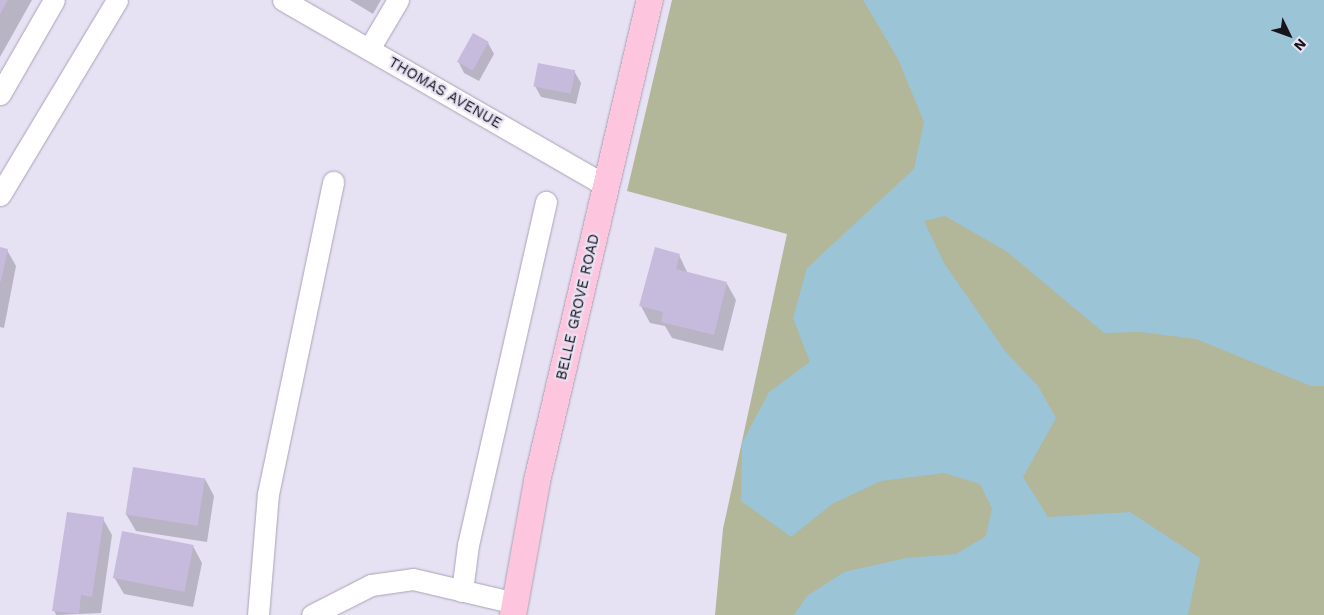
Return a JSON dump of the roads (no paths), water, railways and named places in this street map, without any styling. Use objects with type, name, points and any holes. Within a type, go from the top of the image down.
[{"type":"main road","name":"BELLE GROVE ROAD","points":[[514,609],[537,481],[650,0]]},
{"type":"street","points":[[0,94],[54,0]]},
{"type":"street","points":[[0,194],[117,0]]},
{"type":"street","name":"THOMAS AVENUE","points":[[283,0],[606,186]]},
{"type":"street","points":[[368,49],[398,0]]},
{"type":"street","points":[[258,615],[268,494],[333,182]]},
{"type":"street","points":[[462,591],[468,545],[546,202]]},
{"type":"street","points":[[312,615],[371,585],[413,579],[462,591],[514,609]]},
{"type":"water","points":[[863,0],[1324,0],[1324,386],[1311,386],[1196,339],[1141,332],[1104,333],[1006,251],[945,216],[924,221],[944,263],[1005,351],[1038,386],[1056,418],[1023,477],[1048,517],[1130,512],[1200,558],[1188,615],[794,615],[807,596],[844,572],[906,558],[956,554],[986,536],[992,508],[980,484],[944,473],[881,481],[832,504],[791,537],[741,501],[742,443],[769,392],[810,362],[793,318],[807,268],[914,169],[924,122],[898,59]]}]
